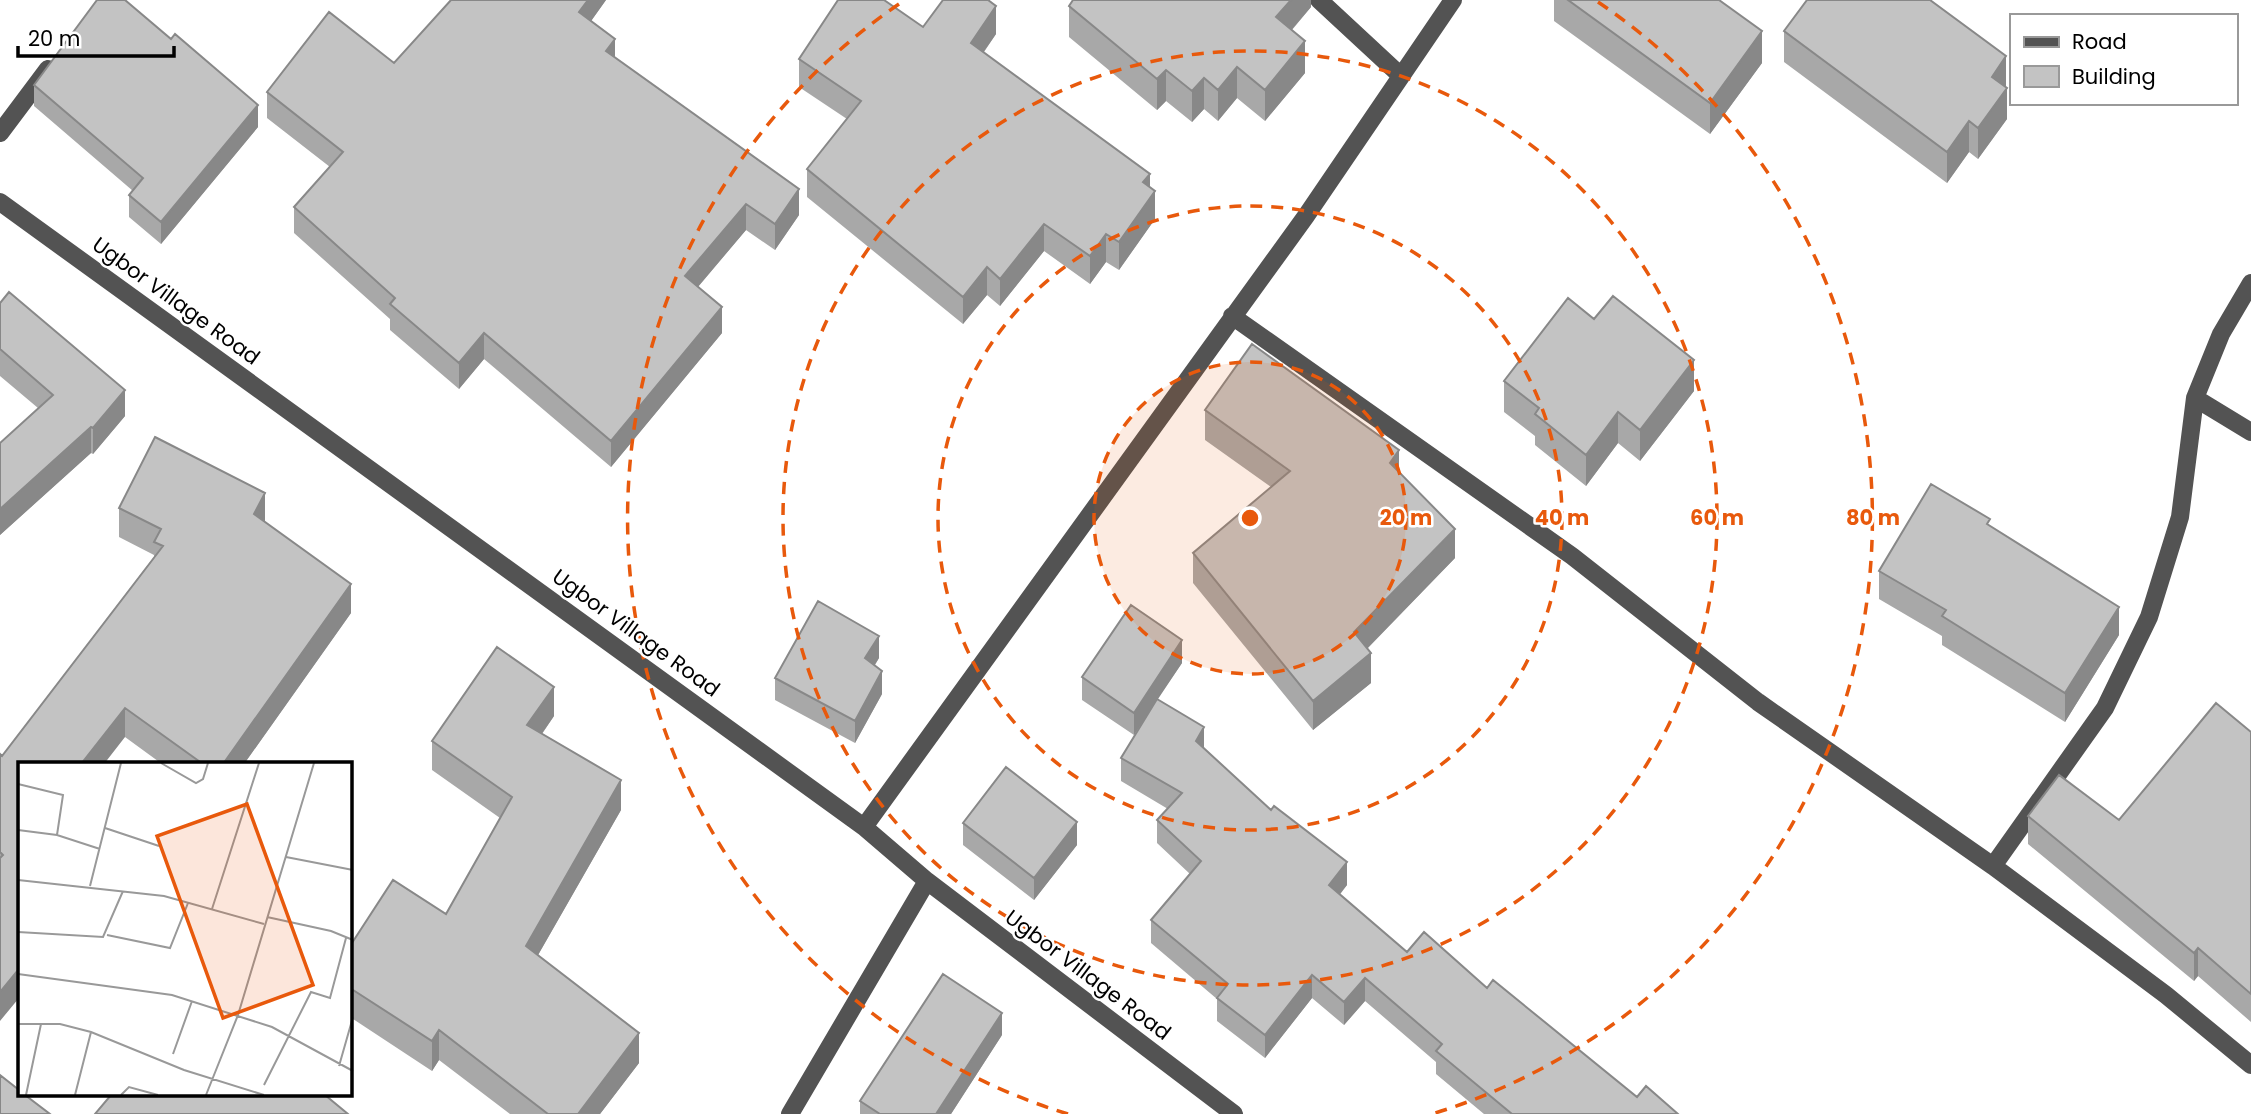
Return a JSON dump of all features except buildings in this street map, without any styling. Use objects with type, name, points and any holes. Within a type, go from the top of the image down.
[{"type":"street","points":[[1319,0],[1401,76]]},
{"type":"street","points":[[864,827],[1306,216],[1453,0]]},
{"type":"street","points":[[0,133],[58,55]]},
{"type":"street","name":"Ugbor Village Road","points":[[0,202],[864,827],[927,881],[1234,1114]]},
{"type":"street","points":[[1993,866],[2105,708],[2149,617],[2180,517],[2195,398],[2221,334],[2251,283]]},
{"type":"street","points":[[1232,316],[1572,556],[1758,702],[1993,866],[2166,995],[2251,1065]]},
{"type":"street","points":[[2195,398],[2251,432]]},
{"type":"street","points":[[790,1114],[927,881]]}]
